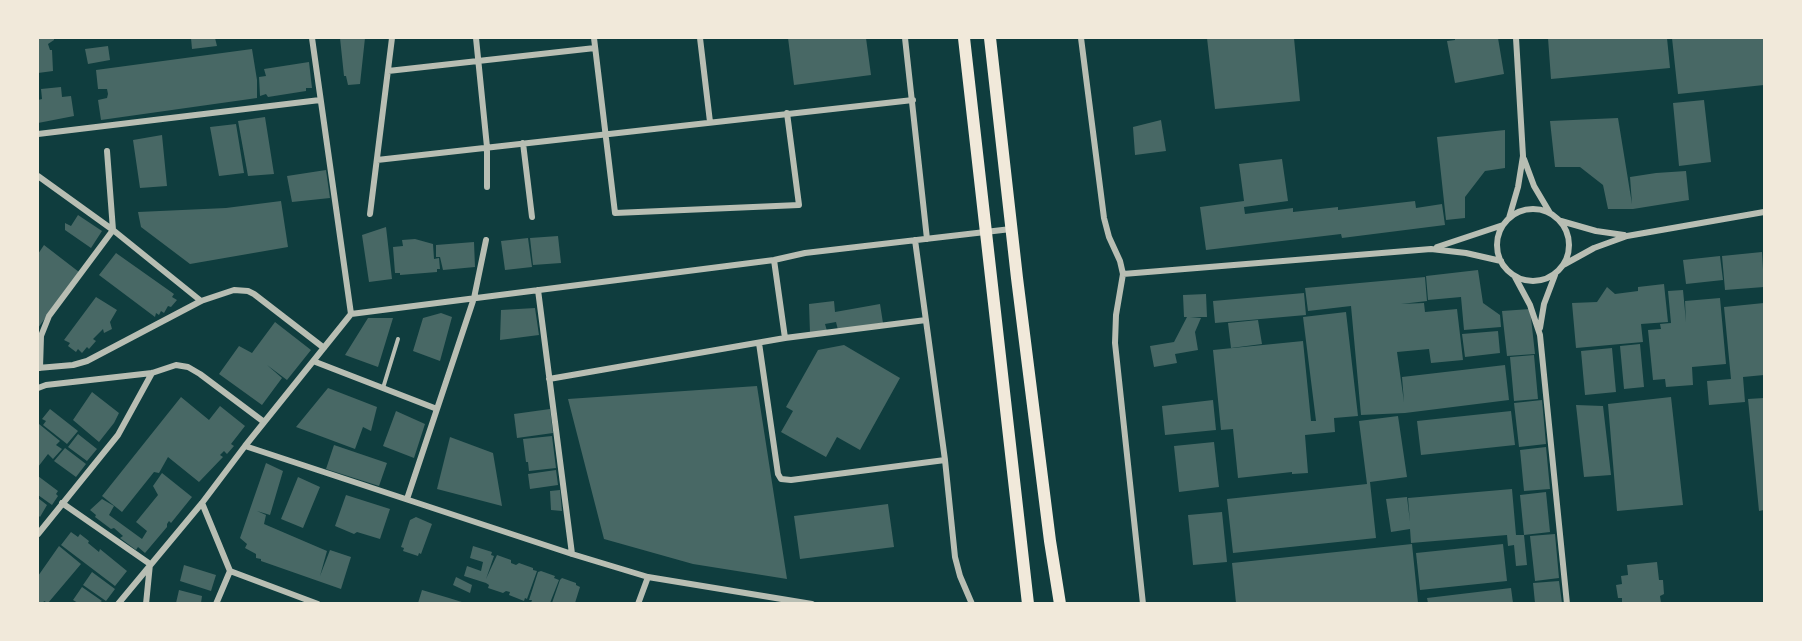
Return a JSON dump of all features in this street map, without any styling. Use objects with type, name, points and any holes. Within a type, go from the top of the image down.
[{"type":"highway","points":[[964,38],[1028,603]]},
{"type":"highway","points":[[990,38],[1011,229],[1060,603]]},
{"type":"street","points":[[312,38],[351,314]]},
{"type":"street","points":[[370,214],[393,38]]},
{"type":"street","points":[[476,38],[487,147],[487,187]]},
{"type":"street","points":[[594,38],[615,213],[799,205],[787,113]]},
{"type":"street","points":[[700,38],[710,122]]},
{"type":"street","points":[[905,38],[927,239]]},
{"type":"street","points":[[1081,38],[1104,218],[1123,274],[1116,315],[1115,343],[1143,603]]},
{"type":"street","points":[[1509,218],[1518,187],[1523,156],[1516,38]]},
{"type":"street","points":[[388,71],[595,48]]},
{"type":"street","points":[[38,134],[321,100]]},
{"type":"street","points":[[377,160],[913,100]]},
{"type":"street","points":[[523,143],[532,218]]},
{"type":"street","points":[[107,151],[113,230],[49,316],[41,336],[39,368],[73,365],[87,361],[227,291],[248,291],[324,348]]},
{"type":"street","points":[[1523,156],[1534,186],[1550,213]]},
{"type":"street","points":[[38,176],[113,230],[201,302]]},
{"type":"street","points":[[1567,603],[1540,335],[1530,305],[1515,277],[1501,261],[1497,243],[1503,225],[1509,218],[1529,209],[1550,213],[1560,220],[1596,231],[1627,236]]},
{"type":"street","points":[[1515,277],[1535,281],[1545,280],[1565,264],[1594,248],[1627,236],[1764,212]]},
{"type":"street","points":[[1560,220],[1570,241],[1565,264]]},
{"type":"street","points":[[1431,249],[1503,225]]},
{"type":"street","points":[[118,603],[202,503],[351,314],[774,260],[805,253],[1011,229]]},
{"type":"street","points":[[407,500],[474,298],[486,240]]},
{"type":"street","points":[[915,240],[945,460],[955,557],[960,576],[972,603]]},
{"type":"street","points":[[1123,274],[1431,249],[1466,253],[1501,261]]},
{"type":"street","points":[[774,260],[785,338]]},
{"type":"street","points":[[1540,335],[1544,304],[1554,275]]},
{"type":"street","points":[[538,290],[572,554]]},
{"type":"street","points":[[549,379],[785,338],[926,320]]},
{"type":"street","points":[[759,343],[778,474],[781,478],[790,480],[945,460]]},
{"type":"street","points":[[313,361],[437,409]]},
{"type":"street","points":[[38,388],[45,385],[152,373],[176,365],[188,367],[200,374],[264,422]]},
{"type":"street","points":[[38,534],[118,435],[152,373]]},
{"type":"street","points":[[245,446],[648,577],[812,603]]},
{"type":"street","points":[[62,503],[150,564]]},
{"type":"street","points":[[202,503],[230,571],[216,603]]},
{"type":"street","points":[[146,603],[150,564]]},
{"type":"street","points":[[230,571],[318,603]]},
{"type":"street","points":[[638,603],[648,577]]},
{"type":"lane","points":[[383,388],[398,339]]},
{"type":"building","points":[[38,38],[54,38],[48,44],[52,50],[53,71],[38,73]]},
{"type":"building","points":[[191,38],[215,38],[217,46],[192,49]]},
{"type":"building","points":[[340,38],[365,38],[360,84],[348,85],[346,76],[344,76]]},
{"type":"building","points":[[788,38],[866,38],[871,75],[794,85]]},
{"type":"building","points":[[1207,38],[1294,38],[1300,101],[1215,109]]},
{"type":"building","points":[[1455,38],[1498,38],[1504,74],[1455,83],[1447,41],[1455,40]]},
{"type":"building","points":[[1548,38],[1667,38],[1670,68],[1551,79]]},
{"type":"building","points":[[1672,38],[1764,38],[1764,85],[1678,94]]},
{"type":"building","points":[[108,46],[110,60],[88,64],[85,49]]},
{"type":"building","points":[[252,49],[257,80],[257,98],[101,120],[98,100],[107,98],[108,94],[107,89],[98,89],[96,70]]},
{"type":"building","points":[[309,62],[312,88],[268,97],[266,94],[260,96],[259,77],[266,76],[264,69]]},
{"type":"building","points":[[61,87],[62,97],[71,96],[74,116],[38,123],[38,100],[42,99],[41,89]]},
{"type":"building","points":[[1704,100],[1711,162],[1679,166],[1673,103]]},
{"type":"building","points":[[265,117],[274,174],[248,176],[238,121]]},
{"type":"building","points":[[1618,118],[1632,204],[1630,177],[1656,173],[1686,171],[1689,200],[1633,209],[1608,209],[1603,185],[1580,167],[1555,167],[1550,121]]},
{"type":"building","points":[[1161,120],[1166,151],[1135,155],[1133,127]]},
{"type":"building","points":[[236,124],[244,173],[219,176],[210,127]]},
{"type":"building","points":[[1505,130],[1505,168],[1485,171],[1465,197],[1465,218],[1446,220],[1437,137]]},
{"type":"building","points":[[162,135],[167,186],[140,188],[133,140]]},
{"type":"building","points":[[1282,159],[1288,201],[1244,207],[1245,214],[1293,208],[1293,212],[1338,207],[1338,210],[1415,201],[1416,208],[1442,204],[1445,225],[1342,238],[1341,234],[1206,250],[1200,207],[1244,201],[1239,164]]},
{"type":"building","points":[[326,170],[330,198],[292,202],[287,176]]},
{"type":"building","points":[[281,201],[288,247],[190,264],[141,227],[138,212],[226,208]]},
{"type":"building","points":[[78,215],[102,231],[91,248],[65,230],[65,223],[71,226]]},
{"type":"building","points":[[386,227],[392,279],[369,282],[362,235]]},
{"type":"building","points":[[558,236],[561,263],[533,265],[530,238]]},
{"type":"building","points":[[528,238],[532,267],[505,270],[501,241]]},
{"type":"building","points":[[415,239],[433,244],[434,259],[439,258],[440,269],[437,269],[437,272],[400,275],[400,273],[395,273],[393,247],[403,246],[402,240]]},
{"type":"building","points":[[474,242],[475,267],[443,270],[440,257],[436,257],[436,245]]},
{"type":"building","points":[[44,245],[79,272],[38,328],[38,254]]},
{"type":"building","points":[[1762,252],[1764,287],[1725,290],[1722,256]]},
{"type":"building","points":[[116,253],[174,294],[172,297],[177,300],[171,307],[168,306],[164,313],[161,311],[159,315],[156,313],[155,317],[99,275]]},
{"type":"building","points":[[1720,256],[1723,280],[1686,284],[1683,260]]},
{"type":"building","points":[[1478,270],[1483,303],[1500,315],[1501,327],[1464,330],[1461,297],[1428,300],[1426,276]]},
{"type":"building","points":[[1425,277],[1427,301],[1401,304],[1424,303],[1425,312],[1457,309],[1463,360],[1431,363],[1429,349],[1397,352],[1404,402],[1402,377],[1505,365],[1509,400],[1405,413],[1361,415],[1351,306],[1308,311],[1305,288]]},
{"type":"building","points":[[1664,284],[1668,322],[1641,324],[1643,342],[1576,348],[1572,303],[1597,302],[1607,287],[1615,294],[1638,291],[1638,287]]},
{"type":"building","points":[[1683,290],[1686,322],[1685,301],[1720,298],[1726,364],[1692,367],[1693,385],[1666,387],[1665,379],[1653,380],[1648,330],[1661,329],[1660,324],[1671,323],[1668,291]]},
{"type":"building","points":[[1304,293],[1306,315],[1215,323],[1213,301]]},
{"type":"building","points":[[1206,294],[1207,317],[1190,317],[1201,318],[1195,332],[1198,350],[1175,354],[1177,363],[1154,367],[1150,346],[1174,342],[1187,317],[1184,317],[1183,295]]},
{"type":"building","points":[[96,297],[117,310],[110,322],[112,329],[104,333],[103,329],[93,339],[96,341],[89,349],[87,347],[82,353],[78,349],[76,352],[68,346],[70,343],[64,340]]},
{"type":"building","points":[[834,301],[835,312],[880,304],[883,323],[838,330],[836,322],[825,324],[827,331],[810,333],[809,304]]},
{"type":"building","points":[[1764,303],[1764,375],[1743,377],[1745,402],[1709,405],[1707,381],[1731,379],[1724,307]]},
{"type":"building","points":[[535,308],[539,335],[500,340],[501,310]]},
{"type":"building","points":[[1530,309],[1535,354],[1507,356],[1502,311]]},
{"type":"building","points":[[1346,312],[1358,416],[1334,418],[1335,432],[1305,435],[1308,473],[1292,474],[1292,472],[1238,478],[1233,429],[1221,430],[1213,350],[1303,341],[1311,421],[1316,421],[1303,317]]},
{"type":"building","points":[[441,313],[452,317],[440,361],[413,351],[423,318]]},
{"type":"building","points":[[368,318],[393,318],[378,367],[345,355]]},
{"type":"building","points":[[1258,320],[1262,344],[1231,348],[1228,323]]},
{"type":"building","points":[[275,322],[311,350],[287,380],[267,365],[282,378],[262,405],[219,374],[239,346],[252,353]]},
{"type":"building","points":[[1498,331],[1500,353],[1465,357],[1462,334]]},
{"type":"building","points":[[1640,344],[1644,387],[1624,389],[1620,346]]},
{"type":"building","points":[[844,345],[900,378],[860,450],[837,437],[826,457],[781,432],[793,411],[786,407],[818,350]]},
{"type":"building","points":[[1612,348],[1616,392],[1585,395],[1581,351]]},
{"type":"building","points":[[1534,355],[1538,399],[1514,401],[1510,357]]},
{"type":"building","points":[[757,386],[787,579],[693,564],[604,539],[568,399]]},
{"type":"building","points":[[328,388],[377,407],[371,431],[363,427],[355,449],[296,427]]},
{"type":"building","points":[[92,392],[119,413],[99,442],[73,420]]},
{"type":"building","points":[[181,397],[209,420],[220,406],[245,426],[231,444],[234,446],[227,454],[224,451],[220,455],[223,457],[199,482],[168,457],[159,473],[154,472],[122,512],[102,496]]},
{"type":"building","points":[[1671,397],[1683,505],[1617,511],[1608,404]]},
{"type":"building","points":[[1764,398],[1764,510],[1759,511],[1748,399]]},
{"type":"building","points":[[1213,400],[1216,430],[1165,435],[1162,406]]},
{"type":"building","points":[[1542,400],[1546,444],[1519,447],[1514,403]]},
{"type":"building","points":[[1576,405],[1603,406],[1611,475],[1584,477]]},
{"type":"building","points":[[50,409],[78,431],[67,444],[43,425],[46,421],[42,419]]},
{"type":"building","points":[[550,409],[553,433],[517,438],[514,414]]},
{"type":"building","points":[[396,411],[425,424],[414,458],[383,446]]},
{"type":"building","points":[[1511,411],[1515,445],[1421,455],[1417,421]]},
{"type":"building","points":[[1398,416],[1407,477],[1370,482],[1376,538],[1233,553],[1227,499],[1367,484],[1359,421]]},
{"type":"building","points":[[39,424],[60,441],[56,445],[62,449],[53,459],[48,454],[38,467]]},
{"type":"building","points":[[78,434],[97,449],[87,461],[68,447]]},
{"type":"building","points":[[552,436],[556,468],[529,471],[523,439]]},
{"type":"building","points":[[450,437],[493,453],[502,506],[437,489]]},
{"type":"building","points":[[1214,442],[1219,487],[1179,492],[1174,446]]},
{"type":"building","points":[[334,445],[387,463],[379,486],[326,469]]},
{"type":"building","points":[[1546,447],[1550,489],[1524,491],[1520,450]]},
{"type":"building","points":[[65,448],[86,464],[76,477],[54,461]]},
{"type":"building","points":[[266,463],[283,471],[270,515],[257,511],[266,515],[264,524],[327,551],[320,576],[330,550],[351,557],[341,589],[261,561],[256,558],[256,554],[245,548],[247,544],[240,538]]},
{"type":"building","points":[[556,470],[558,485],[530,489],[528,474]]},
{"type":"building","points":[[162,473],[192,497],[171,523],[169,521],[167,527],[145,553],[138,547],[136,550],[120,538],[123,536],[95,517],[96,515],[90,510],[102,499],[114,506],[109,515],[142,539],[147,531],[136,522],[158,495],[153,486]]},
{"type":"building","points":[[38,476],[58,491],[56,494],[58,496],[52,505],[38,495]]},
{"type":"building","points":[[298,477],[320,487],[303,528],[281,519]]},
{"type":"building","points":[[1512,489],[1516,535],[1524,535],[1527,565],[1516,566],[1514,545],[1508,546],[1507,535],[1411,543],[1410,529],[1391,532],[1386,499],[1407,497],[1410,522],[1408,498]]},
{"type":"building","points":[[560,490],[562,511],[551,510],[550,491]]},
{"type":"building","points":[[1546,492],[1550,532],[1524,535],[1520,495]]},
{"type":"building","points":[[346,495],[390,509],[380,539],[357,532],[354,534],[335,526]]},
{"type":"building","points":[[38,498],[47,505],[40,517],[38,515]]},
{"type":"building","points":[[888,504],[894,547],[800,559],[794,516]]},
{"type":"building","points":[[1222,512],[1227,562],[1193,565],[1188,515]]},
{"type":"building","points":[[416,517],[432,524],[421,554],[419,553],[418,556],[403,551],[404,548],[401,547],[410,520]]},
{"type":"building","points":[[71,532],[78,537],[80,534],[99,552],[100,549],[127,571],[115,586],[61,545]]},
{"type":"building","points":[[1555,534],[1559,578],[1535,581],[1530,536]]},
{"type":"building","points":[[1412,544],[1418,603],[1236,603],[1232,563]]},
{"type":"building","points":[[1503,544],[1507,581],[1420,590],[1416,553]]},
{"type":"building","points":[[59,546],[81,564],[48,603],[44,601],[38,603],[38,576]]},
{"type":"building","points":[[473,546],[492,552],[491,555],[494,556],[486,579],[497,555],[511,560],[511,563],[516,565],[519,563],[537,571],[527,599],[525,598],[524,601],[509,595],[510,592],[503,593],[488,588],[489,585],[486,583],[464,576],[467,566],[481,571],[483,562],[470,558]]},
{"type":"building","points":[[1657,562],[1659,580],[1663,580],[1664,594],[1660,596],[1661,603],[1622,603],[1622,598],[1618,598],[1616,585],[1622,584],[1621,576],[1628,575],[1627,565]]},
{"type":"building","points":[[184,565],[216,575],[211,591],[180,581]]},
{"type":"building","points":[[541,571],[559,580],[550,603],[531,603],[532,600],[529,600],[538,572]]},
{"type":"building","points":[[92,572],[115,589],[106,601],[83,585]]},
{"type":"building","points":[[456,577],[472,585],[470,593],[453,585]]},
{"type":"building","points":[[562,578],[580,587],[575,603],[552,603]]},
{"type":"building","points":[[1559,581],[1562,603],[1535,603],[1533,583]]},
{"type":"building","points":[[82,587],[102,601],[78,603],[73,600]]},
{"type":"building","points":[[1511,588],[1513,603],[1428,603],[1427,598]]},
{"type":"building","points":[[179,590],[202,596],[201,603],[176,603]]},
{"type":"building","points":[[422,590],[449,598],[465,603],[418,603]]}]
